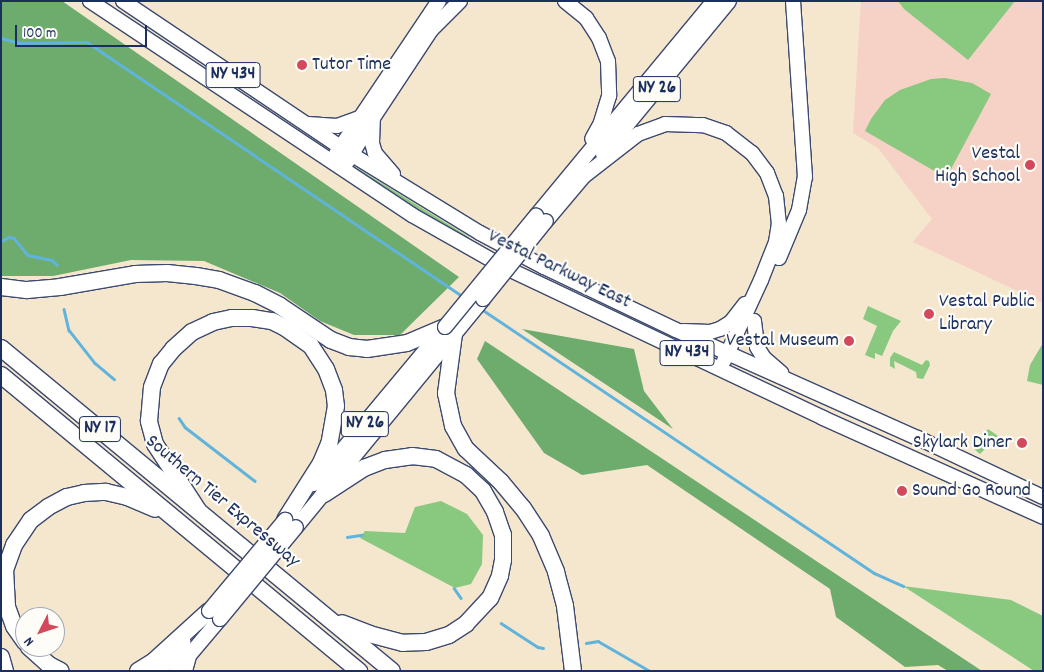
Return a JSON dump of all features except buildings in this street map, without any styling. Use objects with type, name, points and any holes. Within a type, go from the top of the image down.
[{"type":"highway","points":[[1,287],[27,290],[60,288],[135,274],[167,273],[219,280],[255,293],[280,306],[331,340],[349,347],[367,349],[407,343],[449,330],[446,393],[453,426],[466,449],[501,482],[523,508],[541,536],[556,572],[565,606],[573,671]]},
{"type":"highway","points":[[198,510],[155,444],[149,421],[152,387],[161,364],[172,349],[192,332],[213,322],[232,318],[252,318],[272,321],[311,346],[326,369],[334,390],[336,406],[329,444],[290,523]]},
{"type":"highway","name":"Southern Tier Expressway","points":[[1,348],[329,617],[392,671]]},
{"type":"highway","name":"Southern Tier Expressway","points":[[1,375],[360,671]]},
{"type":"highway","points":[[324,494],[364,468],[385,460],[412,456],[436,459],[466,475],[483,491],[495,512],[504,547],[500,576],[490,598],[466,624],[448,635],[426,642],[403,643],[370,634],[329,617]]},
{"type":"highway","points":[[15,627],[7,607],[5,570],[14,546],[24,528],[48,507],[67,498],[84,493],[106,492],[127,497],[154,509],[186,528]]},
{"type":"highway","points":[[138,671],[215,615]]},
{"type":"highway","points":[[316,635],[341,671]]},
{"type":"highway","points":[[1,657],[5,671]]},
{"type":"highway","points":[[40,657],[49,665],[61,671]]},
{"type":"main road","name":"Vestal Parkway East","points":[[90,1],[412,215],[502,266],[1043,517]]},
{"type":"main road","name":"Vestal Parkway East","points":[[123,1],[346,150],[480,233],[676,330],[1043,497]]},
{"type":"main road","points":[[306,123],[337,126],[368,117],[439,1]]},
{"type":"main road","points":[[330,161],[346,150],[431,30],[460,1]]},
{"type":"main road","points":[[565,1],[586,18],[599,38],[608,61],[610,85],[607,103],[601,123],[581,171]]},
{"type":"main road","name":"NY 26","points":[[581,171],[714,1]]},
{"type":"main road","name":"NY 26","points":[[159,671],[215,615],[541,218],[729,1]]},
{"type":"main road","points":[[725,370],[754,321],[799,210],[805,176],[794,1]]},
{"type":"main road","points":[[368,117],[372,143],[376,153],[384,165],[410,191]]},
{"type":"main road","points":[[581,171],[638,134],[654,126],[679,122],[703,125],[731,136],[752,153],[767,173],[776,196],[779,222],[776,242],[732,356]]},
{"type":"main road","points":[[342,169],[346,150]]},
{"type":"main road","points":[[676,330],[710,332],[720,329],[731,322],[761,280]]},
{"type":"main road","points":[[754,321],[757,347],[764,358],[791,382]]},
{"type":"main road","name":"NY 26","points":[[290,523],[324,494],[449,330]]},
{"type":"main road","name":"NY 26","points":[[176,671],[186,663],[215,615]]},
{"type":"shaded area","points":[[861,1],[1043,1],[1043,303],[913,242],[932,219],[878,148],[853,133]]},
{"type":"green space","points":[[1,1],[62,1],[459,277],[400,335],[354,335],[320,321],[280,293],[204,261],[131,260],[53,276],[1,276]]},
{"type":"green space","points":[[898,1],[1015,1],[968,60],[904,9]]},
{"type":"green space","points":[[945,78],[972,83],[991,94],[950,171],[943,176],[865,131],[885,100],[900,90],[931,79]]},
{"type":"green space","points":[[352,165],[469,237],[471,243],[435,223],[358,172]]},
{"type":"green space","points":[[868,306],[901,321],[893,331],[882,356],[875,353],[875,359],[865,355],[877,326],[863,319]]},
{"type":"green space","points":[[522,329],[634,349],[644,391],[673,429]]},
{"type":"green space","points":[[485,341],[982,671],[948,671],[938,665],[905,667],[836,617],[830,589],[647,465],[582,475],[544,453],[477,359]]},
{"type":"green space","points":[[1043,343],[1043,385],[1027,381],[1030,365]]},
{"type":"green space","points":[[894,352],[922,365],[926,360],[929,361],[930,365],[923,379],[917,378],[916,372],[894,361],[895,369],[890,366],[890,358]]},
{"type":"green space","points":[[988,429],[998,436],[980,454],[974,449]]},
{"type":"green space","points":[[441,501],[467,514],[483,535],[482,564],[471,584],[455,588],[360,538],[365,531],[405,533],[415,507]]},
{"type":"green space","points":[[903,586],[1011,600],[1043,616],[1043,671],[1034,671]]},
{"type":"waterway","points":[[1,38],[20,43],[87,42],[463,297]]},
{"type":"waterway","points":[[1,241],[9,237],[14,238],[28,255],[52,260],[57,265]]},
{"type":"waterway","points":[[480,308],[874,573],[903,586]]},
{"type":"waterway","points":[[64,309],[69,330],[95,363],[114,379]]},
{"type":"waterway","points":[[179,418],[185,427],[255,481]]},
{"type":"waterway","points":[[347,537],[362,535]]},
{"type":"waterway","points":[[454,588],[461,598]]},
{"type":"waterway","points":[[501,623],[538,647],[543,648]]},
{"type":"waterway","points":[[586,643],[598,641],[650,671]]},
{"type":"place","name":"Tutor Time","points":[[302,65]]},
{"type":"place","name":"Vestal High School","points":[[1030,165]]},
{"type":"place","name":"Vestal Public Library","points":[[929,314]]},
{"type":"place","name":"Vestal Museum","points":[[849,341]]},
{"type":"place","name":"Skylark Diner","points":[[1022,443]]},
{"type":"place","name":"Sound Go Round","points":[[902,491]]}]
